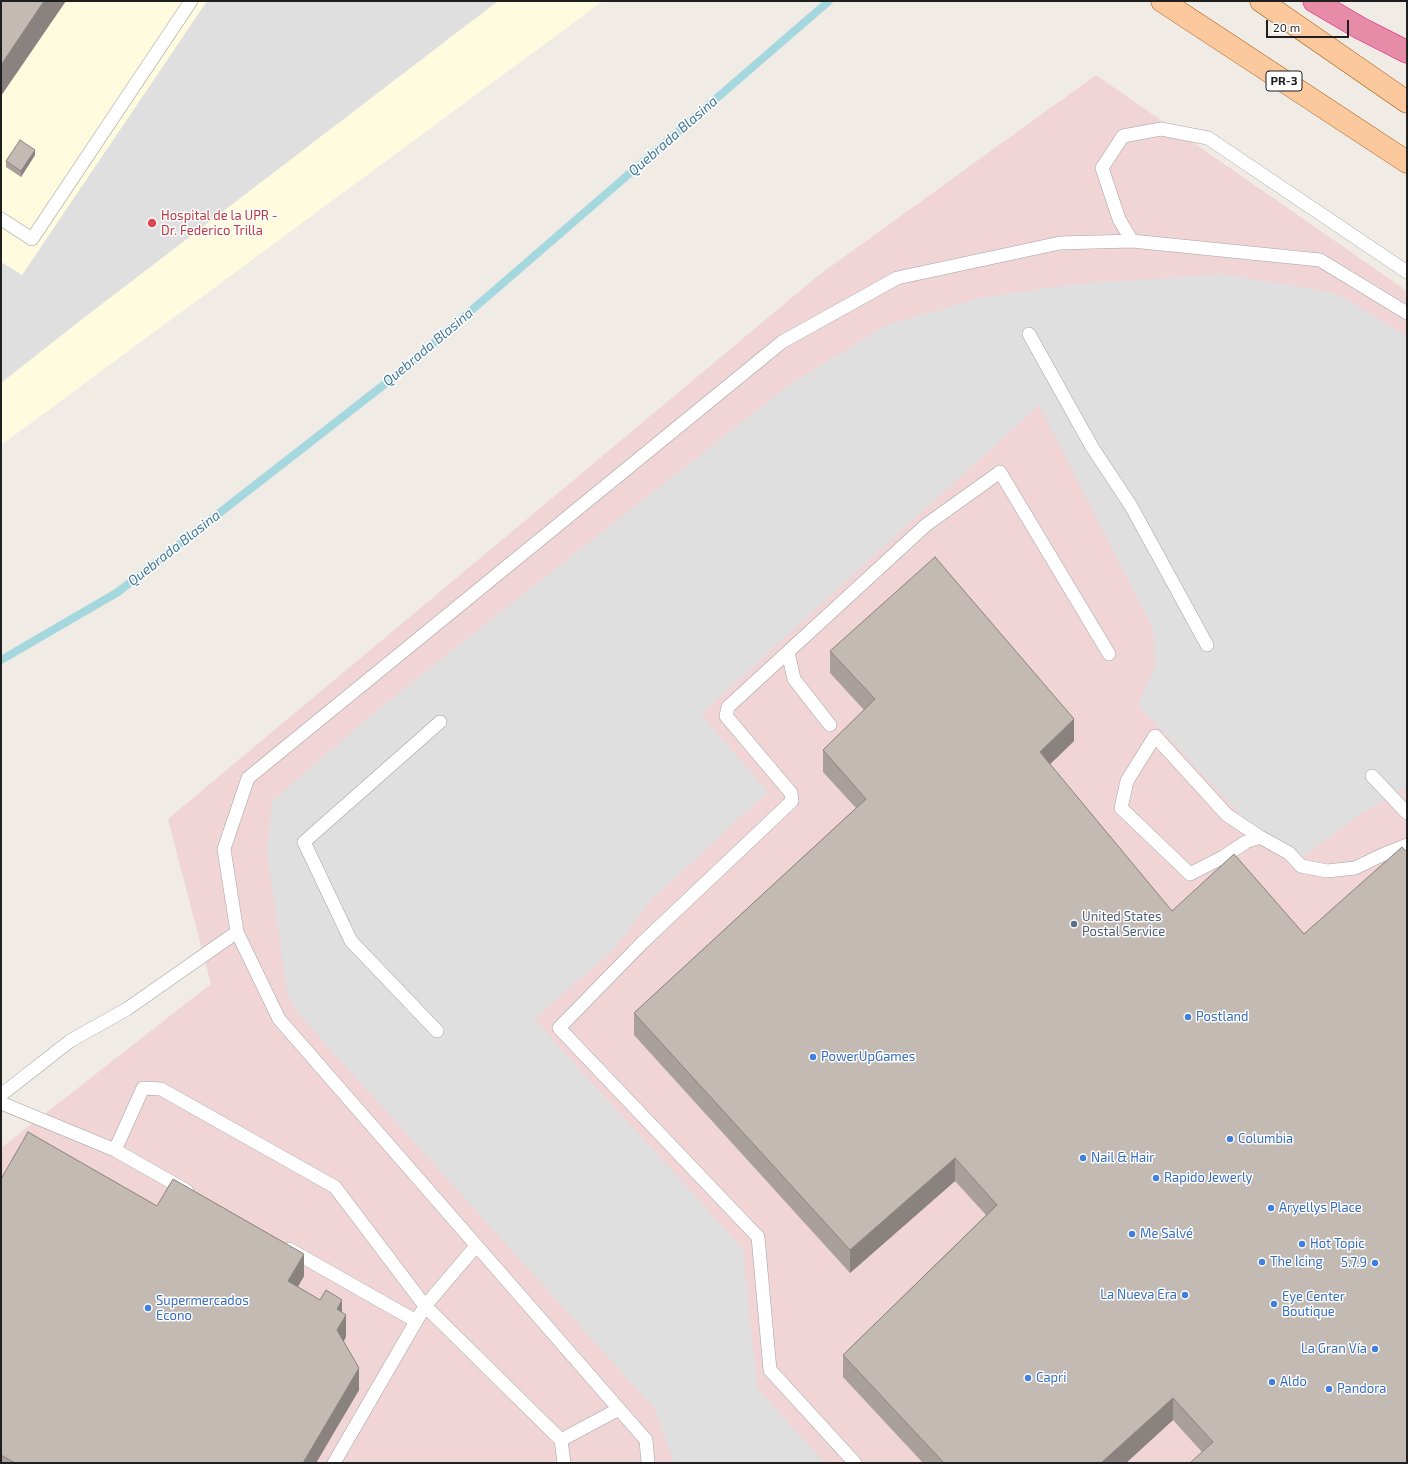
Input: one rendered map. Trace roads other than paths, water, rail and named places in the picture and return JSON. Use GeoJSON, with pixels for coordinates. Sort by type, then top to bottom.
{"type":"FeatureCollection","features":[{"type":"Feature","properties":{"kind":"highway"},"geometry":{"type":"LineString","coordinates":[[1314,1],[1360,28],[1407,52]]}},
{"type":"Feature","properties":{"kind":"main road","name":"PR-3"},"geometry":{"type":"LineString","coordinates":[[1162,1],[1407,162]]}},
{"type":"Feature","properties":{"kind":"main road"},"geometry":{"type":"LineString","coordinates":[[1261,1],[1407,102]]}},
{"type":"Feature","properties":{"kind":"lane"},"geometry":{"type":"LineString","coordinates":[[1,219],[32,239],[191,1]]}},
{"type":"Feature","properties":{"kind":"lane"},"geometry":{"type":"LineString","coordinates":[[1132,241],[1119,219],[1102,168],[1123,136],[1161,129],[1208,138],[1407,272]]}},
{"type":"Feature","properties":{"kind":"lane"},"geometry":{"type":"LineString","coordinates":[[648,1463],[646,1440],[279,1020],[237,932],[224,849],[248,778],[782,342],[897,278],[1060,243],[1132,241],[1320,260],[1407,313]]}},
{"type":"Feature","properties":{"kind":"lane"},"geometry":{"type":"LineString","coordinates":[[1029,334],[1092,447],[1132,506],[1208,645]]}},
{"type":"Feature","properties":{"kind":"lane"},"geometry":{"type":"LineString","coordinates":[[855,1463],[770,1370],[758,1237],[559,1028],[642,943],[792,802],[792,793],[726,716],[728,707],[926,525],[1000,472],[1109,654]]}},
{"type":"Feature","properties":{"kind":"lane"},"geometry":{"type":"LineString","coordinates":[[788,652],[794,680],[830,725]]}},
{"type":"Feature","properties":{"kind":"lane"},"geometry":{"type":"LineString","coordinates":[[437,1031],[351,941],[304,842],[440,722]]}},
{"type":"Feature","properties":{"kind":"lane"},"geometry":{"type":"LineString","coordinates":[[1260,837],[1246,842],[1223,857],[1190,874],[1121,808],[1127,781],[1156,736],[1227,815],[1260,837],[1289,853],[1301,866],[1327,871],[1355,868],[1407,845]]}},
{"type":"Feature","properties":{"kind":"lane"},"geometry":{"type":"LineString","coordinates":[[1372,776],[1407,813]]}},
{"type":"Feature","properties":{"kind":"lane"},"geometry":{"type":"LineString","coordinates":[[1,1095],[70,1040],[127,1009],[237,932]]}},
{"type":"Feature","properties":{"kind":"lane"},"geometry":{"type":"LineString","coordinates":[[115,1150],[143,1088],[160,1088],[335,1187],[425,1306],[561,1440],[564,1463]]}},
{"type":"Feature","properties":{"kind":"lane"},"geometry":{"type":"LineString","coordinates":[[1,1103],[115,1150],[197,1196]]}},
{"type":"Feature","properties":{"kind":"lane"},"geometry":{"type":"LineString","coordinates":[[279,1243],[416,1321]]}},
{"type":"Feature","properties":{"kind":"lane"},"geometry":{"type":"LineString","coordinates":[[334,1463],[425,1306],[476,1246]]}},
{"type":"Feature","properties":{"kind":"lane"},"geometry":{"type":"LineString","coordinates":[[561,1440],[619,1409]]}},
{"type":"Feature","properties":{"kind":"waterway","name":"Quebrada Blasina"},"geometry":{"type":"LineString","coordinates":[[1,660],[118,592],[399,373],[829,1]]}},
{"type":"Feature","properties":{"kind":"place","name":"Hospital de la UPR - Dr. Federico Trilla"},"geometry":{"type":"Point","coordinates":[152,223]}},
{"type":"Feature","properties":{"kind":"place","name":"United States Postal Service"},"geometry":{"type":"Point","coordinates":[1074,924]}},
{"type":"Feature","properties":{"kind":"place","name":"Postland"},"geometry":{"type":"Point","coordinates":[1188,1017]}},
{"type":"Feature","properties":{"kind":"place","name":"PowerUpGames"},"geometry":{"type":"Point","coordinates":[813,1057]}},
{"type":"Feature","properties":{"kind":"place","name":"Columbia"},"geometry":{"type":"Point","coordinates":[1230,1139]}},
{"type":"Feature","properties":{"kind":"place","name":"Nail & Hair"},"geometry":{"type":"Point","coordinates":[1083,1158]}},
{"type":"Feature","properties":{"kind":"place","name":"Rapido Jewerly"},"geometry":{"type":"Point","coordinates":[1156,1178]}},
{"type":"Feature","properties":{"kind":"place","name":"Aryellys Place"},"geometry":{"type":"Point","coordinates":[1271,1208]}},
{"type":"Feature","properties":{"kind":"place","name":"Me Salvé"},"geometry":{"type":"Point","coordinates":[1132,1234]}},
{"type":"Feature","properties":{"kind":"place","name":"Hot Topic"},"geometry":{"type":"Point","coordinates":[1302,1244]}},
{"type":"Feature","properties":{"kind":"place","name":"The Icing"},"geometry":{"type":"Point","coordinates":[1262,1262]}},
{"type":"Feature","properties":{"kind":"place","name":"5.7.9"},"geometry":{"type":"Point","coordinates":[1375,1263]}},
{"type":"Feature","properties":{"kind":"place","name":"La Nueva Era"},"geometry":{"type":"Point","coordinates":[1185,1295]}},
{"type":"Feature","properties":{"kind":"place","name":"Eye Center Boutique"},"geometry":{"type":"Point","coordinates":[1274,1304]}},
{"type":"Feature","properties":{"kind":"place","name":"Supermercados Econo"},"geometry":{"type":"Point","coordinates":[148,1308]}},
{"type":"Feature","properties":{"kind":"place","name":"La Gran Vía"},"geometry":{"type":"Point","coordinates":[1375,1349]}},
{"type":"Feature","properties":{"kind":"place","name":"Capri"},"geometry":{"type":"Point","coordinates":[1028,1378]}},
{"type":"Feature","properties":{"kind":"place","name":"Aldo"},"geometry":{"type":"Point","coordinates":[1272,1382]}},
{"type":"Feature","properties":{"kind":"place","name":"Pandora"},"geometry":{"type":"Point","coordinates":[1329,1389]}}]}
